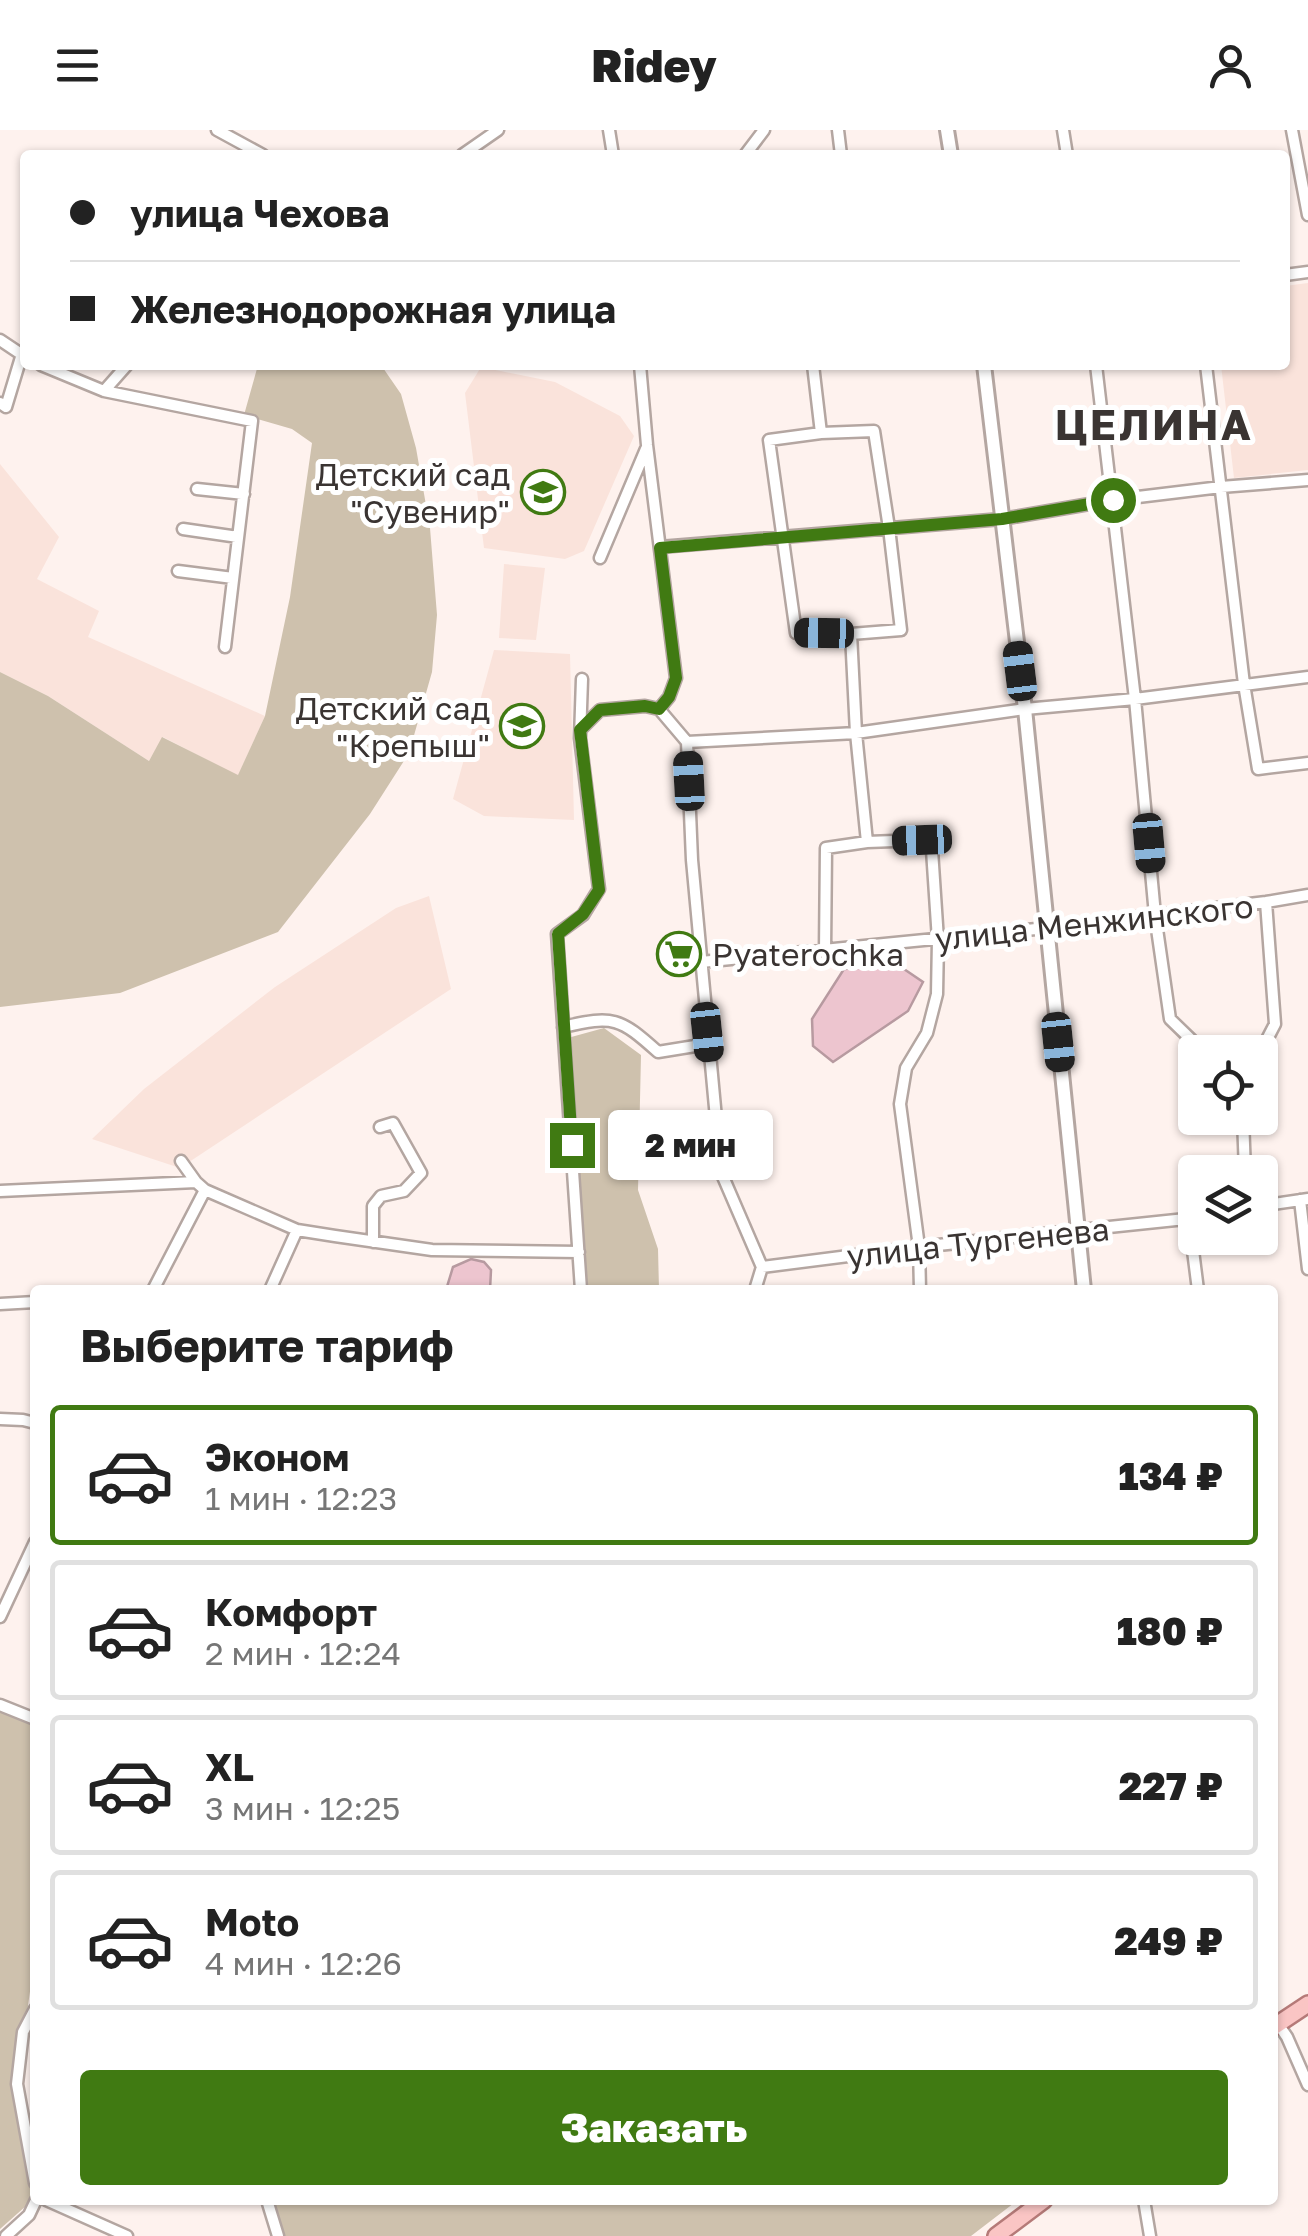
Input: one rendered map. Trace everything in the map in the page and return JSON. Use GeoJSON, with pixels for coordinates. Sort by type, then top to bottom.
{"type":"FeatureCollection","features":[{"type":"Feature","properties":{"kind":"main road"},"geometry":{"type":"LineString","coordinates":[[1279,2030],[1308,2004]]}},
{"type":"Feature","properties":{"kind":"main road"},"geometry":{"type":"LineString","coordinates":[[996,2236],[1037,2205]]}},
{"type":"Feature","properties":{"kind":"street"},"geometry":{"type":"LineString","coordinates":[[217,130],[254,150]]}},
{"type":"Feature","properties":{"kind":"street"},"geometry":{"type":"LineString","coordinates":[[469,150],[498,130]]}},
{"type":"Feature","properties":{"kind":"street"},"geometry":{"type":"LineString","coordinates":[[749,150],[764,130]]}},
{"type":"Feature","properties":{"kind":"street"},"geometry":{"type":"LineString","coordinates":[[1292,130],[1308,215]]}},
{"type":"Feature","properties":{"kind":"street"},"geometry":{"type":"LineString","coordinates":[[0,404],[6,407],[20,367]]}},
{"type":"Feature","properties":{"kind":"street"},"geometry":{"type":"LineString","coordinates":[[54,370],[104,391],[252,421],[225,647]]}},
{"type":"Feature","properties":{"kind":"street"},"geometry":{"type":"LineString","coordinates":[[104,391],[123,370]]}},
{"type":"Feature","properties":{"kind":"street"},"geometry":{"type":"LineString","coordinates":[[640,370],[676,678],[659,709]]}},
{"type":"Feature","properties":{"kind":"street"},"geometry":{"type":"LineString","coordinates":[[814,370],[821,433]]}},
{"type":"Feature","properties":{"kind":"street"},"geometry":{"type":"LineString","coordinates":[[985,370],[1025,709],[1083,1285]]}},
{"type":"Feature","properties":{"kind":"street"},"geometry":{"type":"LineString","coordinates":[[1097,370],[1135,699],[1155,915],[1170,1019],[1186,1035]]}},
{"type":"Feature","properties":{"kind":"street"},"geometry":{"type":"LineString","coordinates":[[1207,370],[1244,684],[1258,769],[1308,763]]}},
{"type":"Feature","properties":{"kind":"street"},"geometry":{"type":"LineString","coordinates":[[874,431],[900,630],[796,633],[770,440],[821,433],[874,431]]}},
{"type":"Feature","properties":{"kind":"street"},"geometry":{"type":"LineString","coordinates":[[600,558],[647,445]]}},
{"type":"Feature","properties":{"kind":"street"},"geometry":{"type":"LineString","coordinates":[[660,548],[1002,519],[1221,486],[1308,480]]}},
{"type":"Feature","properties":{"kind":"street"},"geometry":{"type":"LineString","coordinates":[[197,489],[244,494]]}},
{"type":"Feature","properties":{"kind":"street"},"geometry":{"type":"LineString","coordinates":[[182,529],[238,536]]}},
{"type":"Feature","properties":{"kind":"street"},"geometry":{"type":"LineString","coordinates":[[178,571],[233,578]]}},
{"type":"Feature","properties":{"kind":"street"},"geometry":{"type":"LineString","coordinates":[[851,634],[867,842]]}},
{"type":"Feature","properties":{"kind":"street"},"geometry":{"type":"LineString","coordinates":[[687,742],[856,733],[1025,709],[1308,677]]}},
{"type":"Feature","properties":{"kind":"street"},"geometry":{"type":"LineString","coordinates":[[582,679],[580,730],[599,890],[583,914],[558,934],[582,1285]]}},
{"type":"Feature","properties":{"kind":"street"},"geometry":{"type":"LineString","coordinates":[[580,730],[600,710],[645,706],[659,709],[687,742],[700,962],[721,1172],[762,1267],[756,1285]]}},
{"type":"Feature","properties":{"kind":"street"},"geometry":{"type":"LineString","coordinates":[[825,951],[826,848],[922,840],[932,850],[937,994],[928,1033],[906,1068],[900,1104],[919,1248],[920,1285]]}},
{"type":"Feature","properties":{"kind":"street","name":"улица Менжинского"},"geometry":{"type":"LineString","coordinates":[[700,962],[938,940],[1308,895]]}},
{"type":"Feature","properties":{"kind":"street"},"geometry":{"type":"LineString","coordinates":[[1266,902],[1275,1024],[1270,1035]]}},
{"type":"Feature","properties":{"kind":"street"},"geometry":{"type":"LineString","coordinates":[[563,1027],[598,1018],[630,1026],[658,1052],[695,1046]]}},
{"type":"Feature","properties":{"kind":"street"},"geometry":{"type":"LineString","coordinates":[[372,1242],[373,1206],[380,1196],[404,1191],[421,1173],[393,1124],[380,1127]]}},
{"type":"Feature","properties":{"kind":"street"},"geometry":{"type":"LineString","coordinates":[[182,1162],[200,1186]]}},
{"type":"Feature","properties":{"kind":"street"},"geometry":{"type":"LineString","coordinates":[[0,1191],[200,1186],[297,1230],[432,1250],[580,1252]]}},
{"type":"Feature","properties":{"kind":"street"},"geometry":{"type":"LineString","coordinates":[[155,1285],[200,1186]]}},
{"type":"Feature","properties":{"kind":"street"},"geometry":{"type":"LineString","coordinates":[[1278,1204],[1304,1200],[1308,1269]]}},
{"type":"Feature","properties":{"kind":"street","name":"улица Тургенева"},"geometry":{"type":"LineString","coordinates":[[762,1267],[1178,1220]]}},
{"type":"Feature","properties":{"kind":"street"},"geometry":{"type":"LineString","coordinates":[[272,1285],[297,1230]]}},
{"type":"Feature","properties":{"kind":"street"},"geometry":{"type":"LineString","coordinates":[[1195,1255],[1198,1285]]}},
{"type":"Feature","properties":{"kind":"street"},"geometry":{"type":"LineString","coordinates":[[0,1304],[30,1302]]}},
{"type":"Feature","properties":{"kind":"street"},"geometry":{"type":"LineString","coordinates":[[0,1419],[30,1422]]}},
{"type":"Feature","properties":{"kind":"street"},"geometry":{"type":"LineString","coordinates":[[0,1617],[30,1553]]}},
{"type":"Feature","properties":{"kind":"street"},"geometry":{"type":"LineString","coordinates":[[0,1705],[30,1718]]}},
{"type":"Feature","properties":{"kind":"street"},"geometry":{"type":"LineString","coordinates":[[1279,2030],[1308,2085]]}},
{"type":"Feature","properties":{"kind":"street"},"geometry":{"type":"LineString","coordinates":[[29,2034],[17,2084],[30,2156]]}},
{"type":"Feature","properties":{"kind":"street"},"geometry":{"type":"LineString","coordinates":[[6,2236],[29,2215],[34,2205]]}},
{"type":"Feature","properties":{"kind":"street"},"geometry":{"type":"LineString","coordinates":[[57,2205],[127,2236]]}},
{"type":"Feature","properties":{"kind":"street"},"geometry":{"type":"LineString","coordinates":[[269,2205],[278,2236]]}},
{"type":"Feature","properties":{"kind":"street"},"geometry":{"type":"LineString","coordinates":[[1145,2205],[1150,2236]]}},
{"type":"Feature","properties":{"kind":"shaded area"},"geometry":{"type":"Polygon","coordinates":[[[1308,283],[1308,470],[1234,478],[1222,370],[1290,370],[1290,285],[1308,283]]]}},
{"type":"Feature","properties":{"kind":"shaded area"},"geometry":{"type":"Polygon","coordinates":[[[257,370],[384,370],[401,394],[416,448],[430,528],[437,615],[432,672],[409,753],[370,814],[278,932],[120,993],[0,1007],[0,672],[48,696],[149,761],[162,737],[238,775],[265,716],[290,597],[312,443],[292,429],[244,415],[257,370]]]}},
{"type":"Feature","properties":{"kind":"shaded area","name":"Детский сад \"Сувенир\""},"geometry":{"type":"Polygon","coordinates":[[[479,370],[496,370],[555,382],[620,416],[634,436],[584,551],[565,559],[484,548],[465,393],[479,370]]]}},
{"type":"Feature","properties":{"kind":"shaded area"},"geometry":{"type":"Polygon","coordinates":[[[0,464],[59,537],[37,579],[99,611],[88,637],[265,716],[238,776],[163,737],[149,761],[48,696],[0,672],[0,464]]]}},
{"type":"Feature","properties":{"kind":"shaded area"},"geometry":{"type":"Polygon","coordinates":[[[504,564],[545,568],[536,640],[499,638],[504,564]]]}},
{"type":"Feature","properties":{"kind":"shaded area","name":"Детский сад \"Крепыш\""},"geometry":{"type":"Polygon","coordinates":[[[494,650],[570,654],[574,820],[484,816],[453,799],[494,650]]]}},
{"type":"Feature","properties":{"kind":"shaded area"},"geometry":{"type":"Polygon","coordinates":[[[429,896],[451,989],[180,1168],[92,1139],[144,1089],[275,987],[396,908],[429,896]]]}},
{"type":"Feature","properties":{"kind":"shaded area"},"geometry":{"type":"Polygon","coordinates":[[[898,965],[923,982],[908,1011],[833,1062],[813,1046],[812,1019],[844,969],[898,965]]]}},
{"type":"Feature","properties":{"kind":"shaded area"},"geometry":{"type":"Polygon","coordinates":[[[604,1028],[641,1055],[638,1190],[658,1249],[659,1285],[581,1285],[564,1039],[604,1028]]]}},
{"type":"Feature","properties":{"kind":"shaded area"},"geometry":{"type":"Polygon","coordinates":[[[471,1259],[484,1262],[491,1270],[490,1285],[448,1285],[453,1267],[471,1259]]]}},
{"type":"Feature","properties":{"kind":"shaded area"},"geometry":{"type":"Polygon","coordinates":[[[0,1705],[30,1717],[30,1992],[17,2084],[30,2156],[30,2202],[0,2229],[0,1705]]]}},
{"type":"Feature","properties":{"kind":"shaded area"},"geometry":{"type":"Polygon","coordinates":[[[269,2205],[1011,2205],[971,2236],[279,2236],[269,2205]]]}},
{"type":"Feature","properties":{"kind":"place","name":"Детский сад \"Сувенир\""},"geometry":{"type":"Point","coordinates":[543,492]}},
{"type":"Feature","properties":{"kind":"place","name":"Детский сад \"Крепыш\""},"geometry":{"type":"Point","coordinates":[522,726]}},
{"type":"Feature","properties":{"kind":"place","name":"Pyaterochka"},"geometry":{"type":"Point","coordinates":[679,954]}},
{"type":"Feature","properties":{"kind":"district","name":"ЦЕЛИНА"},"geometry":{"type":"Point","coordinates":[1154,424]}},
{"type":"Feature","properties":{"kind":"route"},"geometry":{"type":"LineString","coordinates":[[572,1145],[558,934],[583,914],[599,890],[580,730],[600,710],[645,706],[659,709],[669,697],[676,678],[660,548],[1002,519],[1113,500]]}}]}
